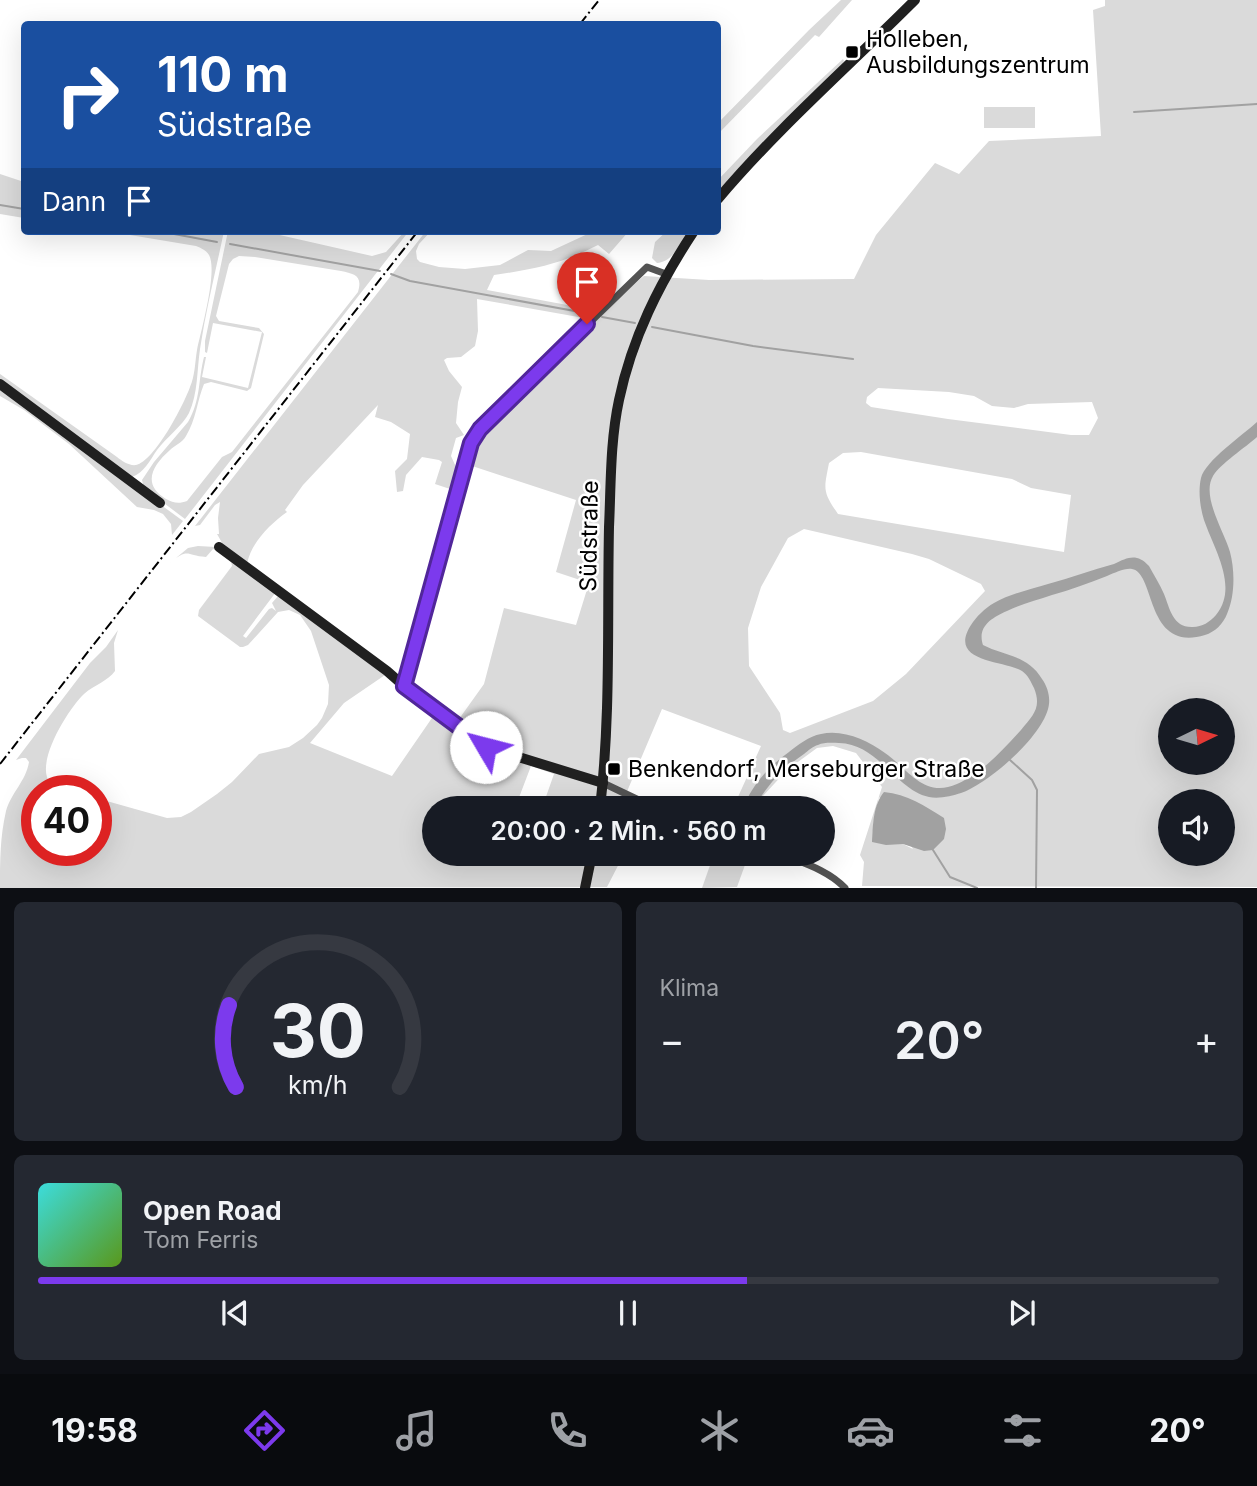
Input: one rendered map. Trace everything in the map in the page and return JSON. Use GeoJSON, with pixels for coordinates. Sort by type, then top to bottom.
{"type":"FeatureCollection","features":[{"type":"Feature","properties":{"kind":"main road"},"geometry":{"type":"LineString","coordinates":[[721,195],[794,118],[915,0]]}},
{"type":"Feature","properties":{"kind":"main road","name":"Südstraße"},"geometry":{"type":"LineString","coordinates":[[601,796],[608,711],[611,456],[619,400],[647,314],[666,274],[691,235]]}},
{"type":"Feature","properties":{"kind":"main road"},"geometry":{"type":"LineString","coordinates":[[0,384],[160,503]]}},
{"type":"Feature","properties":{"kind":"main road"},"geometry":{"type":"LineString","coordinates":[[219,547],[486,747],[603,783]]}},
{"type":"Feature","properties":{"kind":"main road"},"geometry":{"type":"LineString","coordinates":[[585,887],[589,866]]}},
{"type":"Feature","properties":{"kind":"street"},"geometry":{"type":"LineString","coordinates":[[404,686],[471,443],[480,429],[647,267],[666,274]]}},
{"type":"Feature","properties":{"kind":"street"},"geometry":{"type":"LineString","coordinates":[[603,783],[627,796]]}},
{"type":"Feature","properties":{"kind":"street"},"geometry":{"type":"LineString","coordinates":[[810,866],[838,880],[845,887]]}},
{"type":"Feature","properties":{"kind":"shaded area"},"geometry":{"type":"Polygon","coordinates":[[[841,0],[852,0],[819,37],[815,35],[721,131],[721,120],[841,0]]]}},
{"type":"Feature","properties":{"kind":"shaded area"},"geometry":{"type":"Polygon","coordinates":[[[1105,0],[1257,0],[1257,887],[862,886],[864,862],[860,855],[882,787],[856,753],[833,746],[817,748],[787,770],[763,796],[738,796],[761,746],[662,709],[625,796],[546,796],[554,774],[531,766],[520,796],[422,796],[422,866],[618,866],[607,887],[0,888],[1,840],[6,811],[21,782],[21,866],[112,866],[112,803],[167,818],[181,817],[232,782],[259,754],[289,747],[303,738],[322,718],[328,704],[329,685],[311,631],[300,615],[289,610],[278,612],[248,645],[240,647],[198,616],[199,610],[232,566],[231,561],[213,549],[206,557],[184,554],[176,558],[188,548],[216,547],[276,592],[243,636],[246,638],[269,609],[276,611],[272,603],[278,596],[385,675],[344,703],[310,743],[392,776],[434,715],[481,751],[493,746],[482,741],[411,687],[434,586],[436,588],[412,684],[459,719],[484,684],[504,608],[576,625],[589,583],[556,572],[576,500],[460,462],[467,437],[644,276],[709,280],[854,279],[876,235],[935,163],[959,174],[989,141],[1101,136],[1093,10],[1105,6],[1105,0]],[[878,388],[867,397],[866,403],[871,407],[1071,435],[1089,435],[1098,418],[1092,402],[1028,404],[1014,408],[992,406],[974,396],[878,388]],[[861,452],[843,453],[829,463],[826,490],[838,514],[1064,552],[1071,495],[1031,488],[1012,479],[861,452]],[[804,529],[788,538],[761,587],[748,628],[749,666],[780,713],[783,730],[790,733],[873,701],[906,674],[985,591],[981,584],[929,559],[804,529]],[[879,797],[872,841],[903,844],[913,849],[879,797]]]}},
{"type":"Feature","properties":{"kind":"shaded area"},"geometry":{"type":"Polygon","coordinates":[[[843,59],[838,71],[721,190],[721,177],[757,139],[843,59]]]}},
{"type":"Feature","properties":{"kind":"shaded area"},"geometry":{"type":"Polygon","coordinates":[[[984,107],[1035,107],[1035,128],[984,128],[984,107]]]}},
{"type":"Feature","properties":{"kind":"shaded area"},"geometry":{"type":"Polygon","coordinates":[[[0,174],[21,181],[21,218],[0,214],[0,174]]]}},
{"type":"Feature","properties":{"kind":"shaded area"},"geometry":{"type":"Polygon","coordinates":[[[130,235],[223,235],[205,319],[192,406],[179,427],[161,445],[146,466],[132,477],[0,380],[0,374],[121,460],[136,465],[144,461],[160,443],[192,383],[211,274],[208,253],[196,246],[130,235]]]}},
{"type":"Feature","properties":{"kind":"shaded area"},"geometry":{"type":"Polygon","coordinates":[[[227,235],[280,235],[372,256],[386,252],[401,235],[406,235],[185,519],[144,488],[142,480],[188,422],[197,398],[204,357],[202,377],[248,388],[262,332],[213,323],[207,353],[205,352],[227,235]],[[239,256],[233,259],[229,264],[216,316],[219,321],[259,328],[264,334],[251,388],[247,391],[211,382],[204,384],[186,436],[164,456],[152,475],[158,493],[171,501],[187,501],[222,457],[232,452],[358,292],[359,282],[356,276],[341,271],[255,257],[239,256]]]}},
{"type":"Feature","properties":{"kind":"shaded area"},"geometry":{"type":"Polygon","coordinates":[[[423,235],[427,235],[416,251],[420,262],[465,269],[500,265],[528,250],[551,251],[585,235],[626,235],[609,254],[598,245],[548,265],[494,275],[487,290],[594,310],[606,299],[588,320],[477,299],[478,331],[475,346],[461,357],[444,360],[462,387],[456,423],[464,435],[456,438],[451,456],[456,467],[450,489],[435,484],[442,462],[422,457],[406,475],[403,491],[397,492],[395,471],[407,459],[410,434],[391,422],[375,417],[378,405],[303,485],[285,510],[287,512],[257,541],[247,564],[225,548],[217,534],[220,502],[200,525],[195,526],[423,235]]]}},
{"type":"Feature","properties":{"kind":"shaded area"},"geometry":{"type":"Polygon","coordinates":[[[663,235],[686,235],[672,256],[663,262],[657,263],[652,258],[655,242],[663,235]]]}},
{"type":"Feature","properties":{"kind":"shaded area"},"geometry":{"type":"Polygon","coordinates":[[[0,387],[183,521],[172,535],[171,524],[163,514],[137,507],[69,444],[24,410],[0,396],[0,387]]]}},
{"type":"Feature","properties":{"kind":"shaded area"},"geometry":{"type":"Polygon","coordinates":[[[1257,422],[1257,437],[1221,466],[1210,484],[1215,514],[1233,567],[1230,607],[1215,630],[1205,635],[1186,637],[1172,633],[1162,623],[1140,574],[1132,569],[1018,606],[987,624],[982,633],[983,645],[1030,665],[1045,685],[1049,704],[1038,729],[1027,743],[986,780],[957,794],[929,797],[907,786],[865,751],[853,745],[826,743],[812,747],[796,760],[762,796],[749,796],[775,763],[804,741],[829,733],[846,734],[863,740],[885,753],[917,780],[935,788],[957,784],[983,768],[1021,730],[1037,706],[1034,688],[1024,673],[1014,667],[981,658],[966,647],[966,637],[975,619],[991,605],[1007,597],[1128,558],[1136,558],[1149,566],[1177,621],[1193,627],[1208,622],[1216,615],[1225,592],[1222,568],[1203,515],[1200,494],[1204,471],[1217,456],[1257,422]]]}},
{"type":"Feature","properties":{"kind":"shaded area"},"geometry":{"type":"Polygon","coordinates":[[[118,630],[114,643],[115,671],[78,701],[55,736],[46,763],[46,775],[25,775],[29,762],[26,758],[16,760],[118,630]]]}},
{"type":"Feature","properties":{"kind":"shaded area"},"geometry":{"type":"Polygon","coordinates":[[[884,792],[908,798],[944,818],[944,839],[933,850],[924,851],[903,844],[872,842],[876,809],[884,792]]]}},
{"type":"Feature","properties":{"kind":"shaded area"},"geometry":{"type":"Polygon","coordinates":[[[710,866],[745,866],[737,887],[702,888],[710,866]]]}},
{"type":"Feature","properties":{"kind":"waterway"},"geometry":{"type":"LineString","coordinates":[[1134,112],[1257,104]]}},
{"type":"Feature","properties":{"kind":"waterway"},"geometry":{"type":"LineString","coordinates":[[0,205],[21,208]]}},
{"type":"Feature","properties":{"kind":"waterway"},"geometry":{"type":"LineString","coordinates":[[179,235],[217,242]]}},
{"type":"Feature","properties":{"kind":"waterway"},"geometry":{"type":"LineString","coordinates":[[230,244],[380,271]]}},
{"type":"Feature","properties":{"kind":"waterway"},"geometry":{"type":"LineString","coordinates":[[391,274],[410,281],[591,314]]}},
{"type":"Feature","properties":{"kind":"waterway"},"geometry":{"type":"LineString","coordinates":[[602,317],[635,323]]}},
{"type":"Feature","properties":{"kind":"waterway"},"geometry":{"type":"LineString","coordinates":[[652,327],[753,346],[853,359]]}},
{"type":"Feature","properties":{"kind":"waterway"},"geometry":{"type":"LineString","coordinates":[[1010,760],[1032,780],[1037,790],[1036,888]]}},
{"type":"Feature","properties":{"kind":"waterway"},"geometry":{"type":"LineString","coordinates":[[933,850],[950,877],[977,888]]}},
{"type":"Feature","properties":{"kind":"railway"},"geometry":{"type":"LineString","coordinates":[[582,21],[599,0]]}},
{"type":"Feature","properties":{"kind":"railway"},"geometry":{"type":"LineString","coordinates":[[0,764],[415,235]]}},
{"type":"Feature","properties":{"kind":"place","name":"Holleben, Ausbildungszentrum"},"geometry":{"type":"Point","coordinates":[852,52]}},
{"type":"Feature","properties":{"kind":"place","name":"Benkendorf, Merseburger Straße"},"geometry":{"type":"Point","coordinates":[614,769]}},
{"type":"Feature","properties":{"kind":"route"},"geometry":{"type":"LineString","coordinates":[[486,747],[404,686],[471,443],[480,429],[587,324]]}}]}
